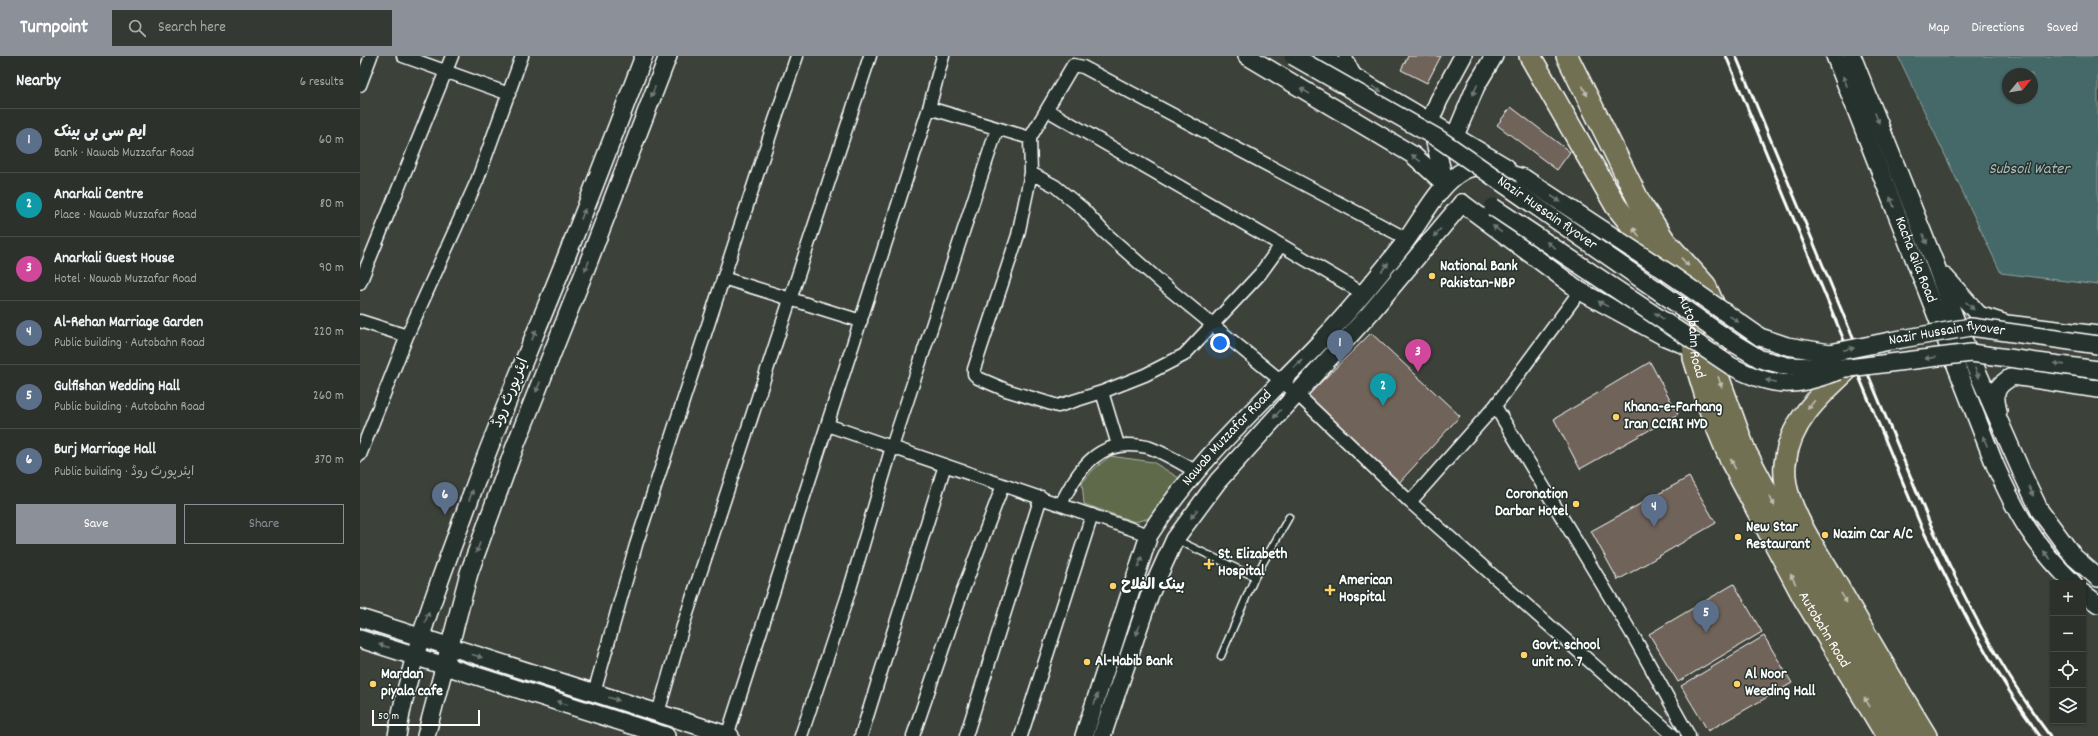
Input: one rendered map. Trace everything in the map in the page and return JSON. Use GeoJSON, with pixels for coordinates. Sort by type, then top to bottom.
{"type":"FeatureCollection","features":[{"type":"Feature","properties":{"kind":"highway","name":"Autobahn Road"},"geometry":{"type":"LineString","coordinates":[[1530,56],[1616,206],[1673,277],[1692,323],[1694,358],[1711,413],[1731,461],[1804,598],[1880,734]]}},
{"type":"Feature","properties":{"kind":"highway","name":"Autobahn Road"},"geometry":{"type":"LineString","coordinates":[[1567,56],[1641,205],[1665,240],[1704,285],[1715,308],[1715,368],[1745,451],[1830,610],[1905,736]]}},
{"type":"Feature","properties":{"kind":"highway"},"geometry":{"type":"LineString","coordinates":[[1849,368],[1818,397],[1804,414],[1787,453],[1785,464],[1786,482],[1793,507],[1813,545],[1926,736]]}},
{"type":"Feature","properties":{"kind":"street"},"geometry":{"type":"LineString","coordinates":[[360,85],[371,56]]}},
{"type":"Feature","properties":{"kind":"street"},"geometry":{"type":"LineString","coordinates":[[403,56],[509,94]]}},
{"type":"Feature","properties":{"kind":"street"},"geometry":{"type":"LineString","coordinates":[[360,283],[452,56]]}},
{"type":"Feature","properties":{"kind":"street"},"geometry":{"type":"LineString","coordinates":[[360,455],[407,336],[477,181],[522,56]]}},
{"type":"Feature","properties":{"kind":"street","name":"ایئرپورٹ روڈ"},"geometry":{"type":"LineString","coordinates":[[397,736],[419,637],[492,440],[570,248],[644,56]]}},
{"type":"Feature","properties":{"kind":"street","name":"ایئرپورٹ روڈ"},"geometry":{"type":"LineString","coordinates":[[426,736],[469,573],[514,449],[668,56]]}},
{"type":"Feature","properties":{"kind":"street"},"geometry":{"type":"LineString","coordinates":[[594,693],[636,545],[797,56]]}},
{"type":"Feature","properties":{"kind":"street"},"geometry":{"type":"LineString","coordinates":[[658,713],[683,626],[870,56]]}},
{"type":"Feature","properties":{"kind":"street"},"geometry":{"type":"LineString","coordinates":[[360,618],[728,736],[929,108],[943,56]]}},
{"type":"Feature","properties":{"kind":"street"},"geometry":{"type":"LineString","coordinates":[[1247,56],[1413,155],[1445,184]]}},
{"type":"Feature","properties":{"kind":"street","name":"Nazir Hussain flyover"},"geometry":{"type":"LineString","coordinates":[[1293,56],[1439,139],[1750,354],[1770,363],[1849,368],[1971,353],[2098,370]]}},
{"type":"Feature","properties":{"kind":"street"},"geometry":{"type":"LineString","coordinates":[[1318,56],[1356,77],[1524,178],[1667,272],[1760,337],[1787,346],[1830,353]]}},
{"type":"Feature","properties":{"kind":"street"},"geometry":{"type":"LineString","coordinates":[[1345,56],[1356,77]]}},
{"type":"Feature","properties":{"kind":"street"},"geometry":{"type":"LineString","coordinates":[[1445,184],[1430,121],[1439,100],[1463,56]]}},
{"type":"Feature","properties":{"kind":"street"},"geometry":{"type":"LineString","coordinates":[[1494,56],[1476,86],[1455,136],[1466,169],[1475,167],[1490,168],[1524,178]]}},
{"type":"Feature","properties":{"kind":"street","name":"Kacha Qila Road"},"geometry":{"type":"LineString","coordinates":[[1835,56],[1989,450],[2011,502],[2032,537],[2070,580]]}},
{"type":"Feature","properties":{"kind":"street","name":"Kacha Qila Road"},"geometry":{"type":"LineString","coordinates":[[1852,56],[1936,266],[1959,330],[2022,473],[2040,511],[2074,557],[2098,578]]}},
{"type":"Feature","properties":{"kind":"street"},"geometry":{"type":"LineString","coordinates":[[1282,245],[1260,274],[1184,355],[1145,375],[1102,392],[1058,406],[1006,390],[978,378],[974,374],[974,369],[1018,236],[1031,173],[1030,138],[1073,65],[1078,65],[1407,239]]}},
{"type":"Feature","properties":{"kind":"street"},"geometry":{"type":"LineString","coordinates":[[929,108],[1030,138]]}},
{"type":"Feature","properties":{"kind":"street"},"geometry":{"type":"LineString","coordinates":[[1047,110],[1282,245],[1364,294]]}},
{"type":"Feature","properties":{"kind":"street"},"geometry":{"type":"LineString","coordinates":[[800,736],[848,595],[892,447],[997,129]]}},
{"type":"Feature","properties":{"kind":"street","name":"Nawab Muzzafar Road"},"geometry":{"type":"LineString","coordinates":[[1084,736],[1149,535],[1168,506],[1281,380],[1321,341],[1364,294],[1407,239],[1445,184],[1466,169]]}},
{"type":"Feature","properties":{"kind":"street"},"geometry":{"type":"LineString","coordinates":[[1031,173],[1055,186],[1083,209],[1103,231],[1212,325],[1296,393],[1410,502],[1674,736]]}},
{"type":"Feature","properties":{"kind":"street"},"geometry":{"type":"LineString","coordinates":[[1462,203],[1477,202],[1493,207],[1731,366],[1747,374],[1770,382],[1790,384],[1809,382],[1849,368]]}},
{"type":"Feature","properties":{"kind":"street"},"geometry":{"type":"LineString","coordinates":[[1462,203],[1580,291],[1665,337],[1715,358]]}},
{"type":"Feature","properties":{"kind":"street","name":"Nawab Muzzafar Road"},"geometry":{"type":"LineString","coordinates":[[1102,736],[1150,594],[1175,539],[1218,481],[1296,393],[1371,312],[1462,203]]}},
{"type":"Feature","properties":{"kind":"street"},"geometry":{"type":"LineString","coordinates":[[1936,266],[1966,303],[1979,315],[2007,324],[2098,335]]}},
{"type":"Feature","properties":{"kind":"street"},"geometry":{"type":"LineString","coordinates":[[723,278],[861,321]]}},
{"type":"Feature","properties":{"kind":"street"},"geometry":{"type":"LineString","coordinates":[[1410,502],[1495,406],[1580,291]]}},
{"type":"Feature","properties":{"kind":"street"},"geometry":{"type":"LineString","coordinates":[[360,320],[407,336]]}},
{"type":"Feature","properties":{"kind":"street","name":"Nazir Hussain flyover"},"geometry":{"type":"LineString","coordinates":[[1799,366],[1830,353],[1931,333],[1971,327],[2098,345]]}},
{"type":"Feature","properties":{"kind":"street"},"geometry":{"type":"LineString","coordinates":[[2022,473],[1998,411],[1996,390],[2001,382],[2014,376],[2024,376],[2098,389]]}},
{"type":"Feature","properties":{"kind":"street"},"geometry":{"type":"LineString","coordinates":[[1102,392],[1118,445]]}},
{"type":"Feature","properties":{"kind":"street"},"geometry":{"type":"LineString","coordinates":[[1495,406],[1636,639],[1689,736]]}},
{"type":"Feature","properties":{"kind":"street"},"geometry":{"type":"LineString","coordinates":[[827,425],[1092,514],[1149,535]]}},
{"type":"Feature","properties":{"kind":"street"},"geometry":{"type":"LineString","coordinates":[[1061,504],[1073,480],[1087,461],[1118,445],[1148,447],[1197,472]]}},
{"type":"Feature","properties":{"kind":"street"},"geometry":{"type":"LineString","coordinates":[[861,736],[945,465]]}},
{"type":"Feature","properties":{"kind":"street"},"geometry":{"type":"LineString","coordinates":[[913,736],[960,598],[1003,485]]}},
{"type":"Feature","properties":{"kind":"street"},"geometry":{"type":"LineString","coordinates":[[966,736],[1041,497]]}},
{"type":"Feature","properties":{"kind":"street"},"geometry":{"type":"LineString","coordinates":[[1021,736],[1092,514]]}},
{"type":"Feature","properties":{"kind":"street"},"geometry":{"type":"LineString","coordinates":[[2086,594],[2098,604]]}},
{"type":"Feature","properties":{"kind":"street"},"geometry":{"type":"LineString","coordinates":[[360,639],[666,736]]}},
{"type":"Feature","properties":{"kind":"lane"},"geometry":{"type":"LineString","coordinates":[[1221,656],[1255,577],[1289,518]]}},
{"type":"Feature","properties":{"kind":"lane"},"geometry":{"type":"LineString","coordinates":[[1175,539],[1255,577]]}},
{"type":"Feature","properties":{"kind":"green space"},"geometry":{"type":"Polygon","coordinates":[[[1110,456],[1153,462],[1179,478],[1150,518],[1135,522],[1084,504],[1082,483],[1093,470],[1110,456]]]}},
{"type":"Feature","properties":{"kind":"water","name":"Subsoil Water"},"geometry":{"type":"Polygon","coordinates":[[[1898,56],[2098,56],[2098,285],[2001,273],[1898,56]]]}},
{"type":"Feature","properties":{"kind":"building"},"geometry":{"type":"Polygon","coordinates":[[[1408,56],[1441,56],[1427,83],[1401,70],[1408,56]]]}},
{"type":"Feature","properties":{"kind":"building"},"geometry":{"type":"Polygon","coordinates":[[[1511,107],[1570,152],[1557,170],[1497,125],[1511,107]]]}},
{"type":"Feature","properties":{"kind":"building"},"geometry":{"type":"Polygon","coordinates":[[[1371,333],[1460,416],[1398,484],[1307,396],[1371,333]]]}},
{"type":"Feature","properties":{"kind":"building","name":"Khana-e-Farhang Iran CCIRI HYD"},"geometry":{"type":"Polygon","coordinates":[[[1650,362],[1678,414],[1580,469],[1554,419],[1650,362]]]}},
{"type":"Feature","properties":{"kind":"building"},"geometry":{"type":"Polygon","coordinates":[[[1689,477],[1716,523],[1618,580],[1591,531],[1689,477]]]}},
{"type":"Feature","properties":{"kind":"building"},"geometry":{"type":"Polygon","coordinates":[[[1734,584],[1762,632],[1678,682],[1649,634],[1734,584]]]}},
{"type":"Feature","properties":{"kind":"building","name":"Al Noor Weeding Hall"},"geometry":{"type":"Polygon","coordinates":[[[1764,636],[1792,683],[1708,731],[1681,686],[1764,636]]]}},
{"type":"Feature","properties":{"kind":"railway"},"geometry":{"type":"LineString","coordinates":[[1726,56],[1921,526],[1961,607],[1990,660],[2040,736]]}},
{"type":"Feature","properties":{"kind":"railway"},"geometry":{"type":"LineString","coordinates":[[1736,56],[1929,521],[1969,605],[1999,659],[2032,711],[2050,736]]}},
{"type":"Feature","properties":{"kind":"place","name":"National Bank Pakistan-NBP"},"geometry":{"type":"Point","coordinates":[1432,276]}},
{"type":"Feature","properties":{"kind":"place","name":"ایم سی بی بینک"},"geometry":{"type":"Point","coordinates":[1340,363]}},
{"type":"Feature","properties":{"kind":"place","name":"Anarkali Guest House"},"geometry":{"type":"Point","coordinates":[1418,372]}},
{"type":"Feature","properties":{"kind":"place","name":"Anarkali Centre"},"geometry":{"type":"Point","coordinates":[1383,406]}},
{"type":"Feature","properties":{"kind":"place","name":"Khana-e-Farhang Iran CCIRI HYD"},"geometry":{"type":"Point","coordinates":[1616,417]}},
{"type":"Feature","properties":{"kind":"place","name":"Coronation Darbar Hotel"},"geometry":{"type":"Point","coordinates":[1576,504]}},
{"type":"Feature","properties":{"kind":"place","name":"Burj Marriage Hall"},"geometry":{"type":"Point","coordinates":[445,515]}},
{"type":"Feature","properties":{"kind":"place","name":"Al-Rehan Marriage Garden"},"geometry":{"type":"Point","coordinates":[1654,527]}},
{"type":"Feature","properties":{"kind":"place","name":"Nazim Car A/C"},"geometry":{"type":"Point","coordinates":[1825,535]}},
{"type":"Feature","properties":{"kind":"place","name":"New Star Restaurant"},"geometry":{"type":"Point","coordinates":[1738,537]}},
{"type":"Feature","properties":{"kind":"place","name":"St. Elizabeth Hospital"},"geometry":{"type":"Point","coordinates":[1209,564]}},
{"type":"Feature","properties":{"kind":"place","name":"بینک الفلاح"},"geometry":{"type":"Point","coordinates":[1113,586]}},
{"type":"Feature","properties":{"kind":"place","name":"American Hospital"},"geometry":{"type":"Point","coordinates":[1330,590]}},
{"type":"Feature","properties":{"kind":"place","name":"Gulfishan Wedding Hall"},"geometry":{"type":"Point","coordinates":[1706,633]}},
{"type":"Feature","properties":{"kind":"place","name":"Govt. school unit no. 7"},"geometry":{"type":"Point","coordinates":[1524,655]}},
{"type":"Feature","properties":{"kind":"place","name":"Al-Habib Bank"},"geometry":{"type":"Point","coordinates":[1087,662]}},
{"type":"Feature","properties":{"kind":"place","name":"Mardan piyala cafe"},"geometry":{"type":"Point","coordinates":[373,684]}},
{"type":"Feature","properties":{"kind":"place","name":"Al Noor Weeding Hall"},"geometry":{"type":"Point","coordinates":[1737,684]}}]}
